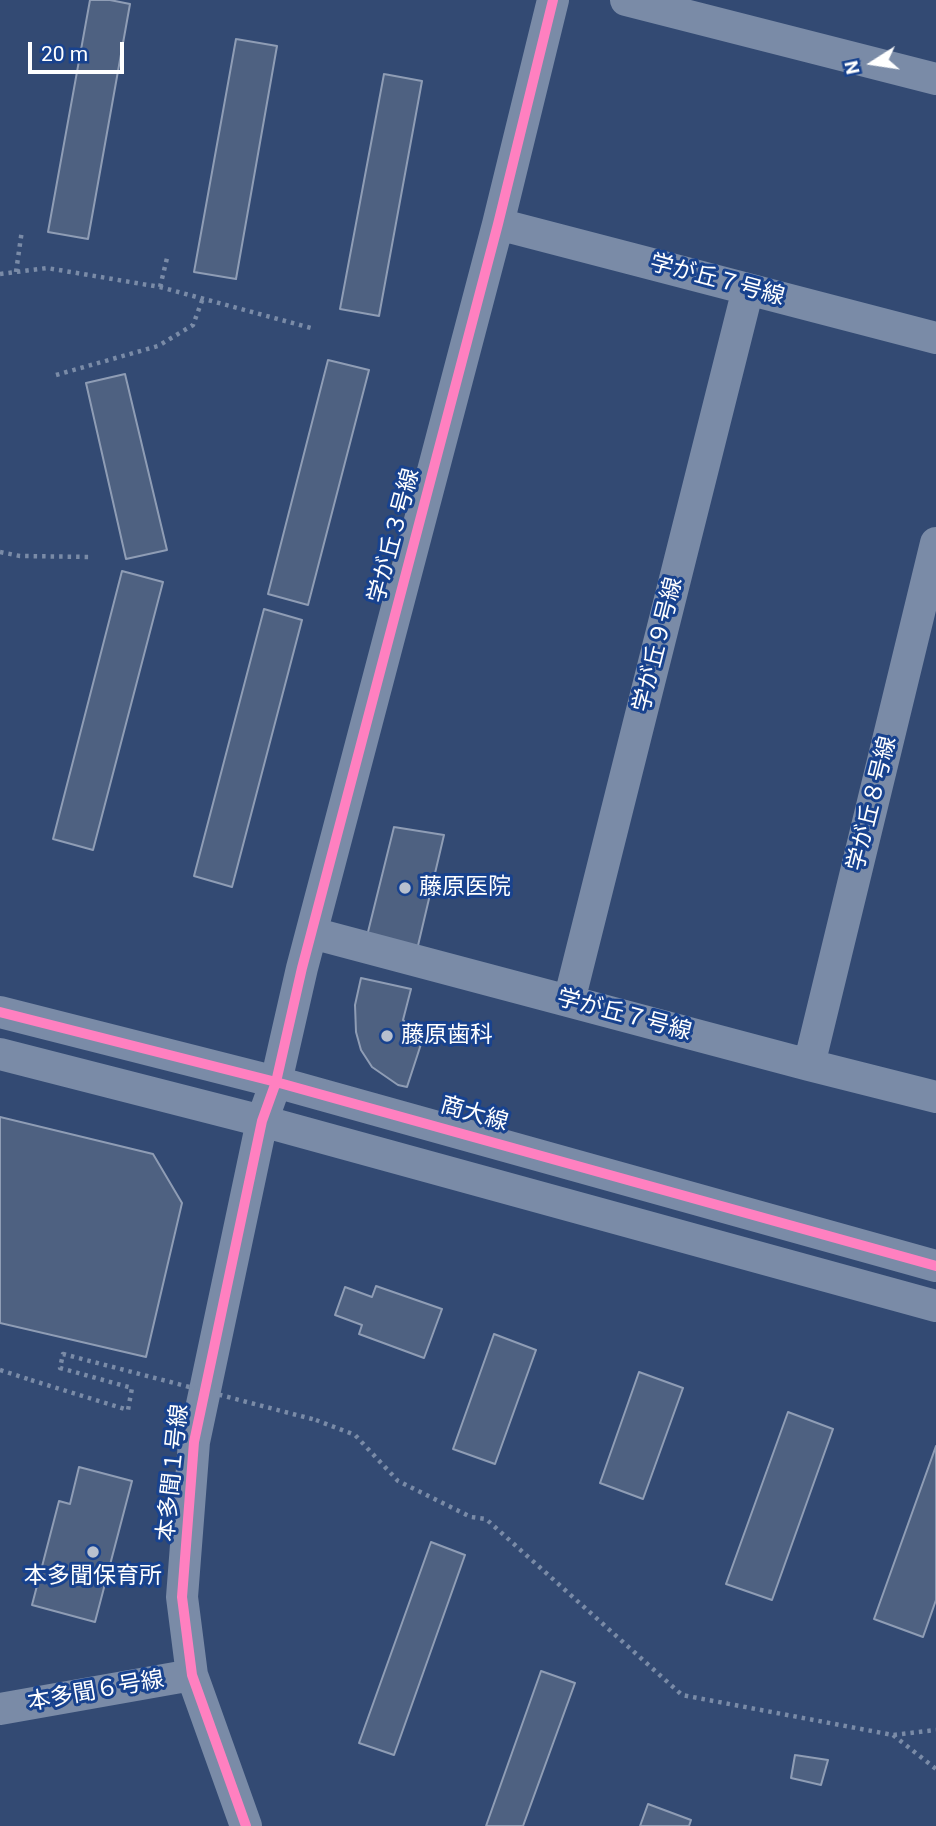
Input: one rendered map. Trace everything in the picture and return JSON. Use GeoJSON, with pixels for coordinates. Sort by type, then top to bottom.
{"type":"FeatureCollection","features":[{"type":"Feature","properties":{"kind":"street","name":"学が丘３号線"},"geometry":{"type":"LineString","coordinates":[[276,1082],[312,933],[498,224],[553,0]]}},
{"type":"Feature","properties":{"kind":"street"},"geometry":{"type":"LineString","coordinates":[[626,0],[936,79]]}},
{"type":"Feature","properties":{"kind":"street","name":"学が丘７号線"},"geometry":{"type":"LineString","coordinates":[[498,224],[936,338]]}},
{"type":"Feature","properties":{"kind":"street","name":"学が丘９号線"},"geometry":{"type":"LineString","coordinates":[[569,1001],[748,289]]}},
{"type":"Feature","properties":{"kind":"street","name":"学が丘８号線"},"geometry":{"type":"LineString","coordinates":[[809,1065],[936,542]]}},
{"type":"Feature","properties":{"kind":"street","name":"学が丘７号線"},"geometry":{"type":"LineString","coordinates":[[312,933],[936,1097]]}},
{"type":"Feature","properties":{"kind":"street","name":"商大線"},"geometry":{"type":"LineString","coordinates":[[0,1012],[276,1082],[936,1266]]}},
{"type":"Feature","properties":{"kind":"street"},"geometry":{"type":"LineString","coordinates":[[0,1055],[262,1121],[936,1306]]}},
{"type":"Feature","properties":{"kind":"street","name":"本多聞１号線"},"geometry":{"type":"LineString","coordinates":[[246,1826],[192,1675],[182,1597],[194,1442],[262,1121],[276,1082]]}},
{"type":"Feature","properties":{"kind":"street","name":"本多聞６号線"},"geometry":{"type":"LineString","coordinates":[[0,1709],[192,1675]]}},
{"type":"Feature","properties":{"kind":"path"},"geometry":{"type":"LineString","coordinates":[[16,272],[22,230]]}},
{"type":"Feature","properties":{"kind":"path"},"geometry":{"type":"LineString","coordinates":[[160,287],[167,254]]}},
{"type":"Feature","properties":{"kind":"path"},"geometry":{"type":"LineString","coordinates":[[0,274],[47,268],[160,287],[311,328]]}},
{"type":"Feature","properties":{"kind":"path"},"geometry":{"type":"LineString","coordinates":[[56,375],[158,346],[193,326],[203,298]]}},
{"type":"Feature","properties":{"kind":"path"},"geometry":{"type":"LineString","coordinates":[[0,552],[20,556],[92,556]]}},
{"type":"Feature","properties":{"kind":"path"},"geometry":{"type":"LineString","coordinates":[[0,1370],[128,1410],[132,1388],[60,1368],[62,1354],[316,1420],[355,1435],[398,1481],[471,1517],[486,1519],[682,1695],[892,1735],[936,1730]]}},
{"type":"Feature","properties":{"kind":"path"},"geometry":{"type":"LineString","coordinates":[[892,1735],[936,1769]]}},
{"type":"Feature","properties":{"kind":"building"},"geometry":{"type":"Polygon","coordinates":[[[90,0],[130,4],[88,239],[48,232],[90,0]]]}},
{"type":"Feature","properties":{"kind":"building"},"geometry":{"type":"Polygon","coordinates":[[[236,39],[277,46],[236,279],[194,272],[236,39]]]}},
{"type":"Feature","properties":{"kind":"building"},"geometry":{"type":"Polygon","coordinates":[[[384,74],[422,81],[379,316],[340,309],[384,74]]]}},
{"type":"Feature","properties":{"kind":"building"},"geometry":{"type":"Polygon","coordinates":[[[328,360],[369,370],[308,605],[268,594],[328,360]]]}},
{"type":"Feature","properties":{"kind":"building"},"geometry":{"type":"Polygon","coordinates":[[[125,374],[167,550],[126,559],[86,383],[125,374]]]}},
{"type":"Feature","properties":{"kind":"building"},"geometry":{"type":"Polygon","coordinates":[[[122,571],[163,582],[93,850],[53,839],[122,571]]]}},
{"type":"Feature","properties":{"kind":"building"},"geometry":{"type":"Polygon","coordinates":[[[264,609],[302,620],[232,887],[194,876],[264,609]]]}},
{"type":"Feature","properties":{"kind":"building","name":"藤原医院"},"geometry":{"type":"Polygon","coordinates":[[[394,827],[444,835],[416,954],[366,940],[394,827]]]}},
{"type":"Feature","properties":{"kind":"building","name":"藤原歯科"},"geometry":{"type":"Polygon","coordinates":[[[361,978],[411,989],[403,1020],[422,1041],[407,1087],[398,1085],[372,1067],[361,1050],[356,1032],[355,1005],[361,978]]]}},
{"type":"Feature","properties":{"kind":"building"},"geometry":{"type":"Polygon","coordinates":[[[0,1117],[153,1154],[182,1203],[146,1357],[0,1323],[0,1117]]]}},
{"type":"Feature","properties":{"kind":"building"},"geometry":{"type":"Polygon","coordinates":[[[376,1286],[442,1309],[424,1358],[359,1334],[362,1325],[335,1315],[345,1287],[372,1297],[376,1286]]]}},
{"type":"Feature","properties":{"kind":"building"},"geometry":{"type":"Polygon","coordinates":[[[494,1334],[536,1350],[495,1464],[453,1449],[494,1334]]]}},
{"type":"Feature","properties":{"kind":"building"},"geometry":{"type":"Polygon","coordinates":[[[639,1372],[683,1388],[643,1499],[600,1483],[639,1372]]]}},
{"type":"Feature","properties":{"kind":"building"},"geometry":{"type":"Polygon","coordinates":[[[788,1412],[833,1429],[772,1600],[726,1584],[788,1412]]]}},
{"type":"Feature","properties":{"kind":"building"},"geometry":{"type":"Polygon","coordinates":[[[936,1446],[936,1600],[923,1637],[874,1619],[936,1446]]]}},
{"type":"Feature","properties":{"kind":"building"},"geometry":{"type":"Polygon","coordinates":[[[79,1467],[132,1481],[95,1622],[32,1605],[59,1501],[70,1504],[79,1467]]]}},
{"type":"Feature","properties":{"kind":"building"},"geometry":{"type":"Polygon","coordinates":[[[431,1542],[465,1555],[394,1755],[359,1743],[431,1542]]]}},
{"type":"Feature","properties":{"kind":"building"},"geometry":{"type":"Polygon","coordinates":[[[541,1671],[575,1683],[523,1826],[486,1826],[541,1671]]]}},
{"type":"Feature","properties":{"kind":"building"},"geometry":{"type":"Polygon","coordinates":[[[795,1755],[828,1760],[821,1785],[791,1778],[795,1755]]]}},
{"type":"Feature","properties":{"kind":"building"},"geometry":{"type":"Polygon","coordinates":[[[648,1804],[691,1820],[689,1826],[640,1826],[648,1804]]]}},
{"type":"Feature","properties":{"kind":"cycle path"},"geometry":{"type":"LineString","coordinates":[[246,1826],[192,1675],[182,1597],[194,1442],[262,1121],[276,1082],[302,968],[498,224],[553,0]]}},
{"type":"Feature","properties":{"kind":"cycle path"},"geometry":{"type":"LineString","coordinates":[[0,1012],[276,1082],[936,1266]]}},
{"type":"Feature","properties":{"kind":"place","name":"藤原医院"},"geometry":{"type":"Point","coordinates":[405,888]}},
{"type":"Feature","properties":{"kind":"place","name":"藤原歯科"},"geometry":{"type":"Point","coordinates":[387,1036]}},
{"type":"Feature","properties":{"kind":"place","name":"本多聞保育所"},"geometry":{"type":"Point","coordinates":[93,1552]}}]}
